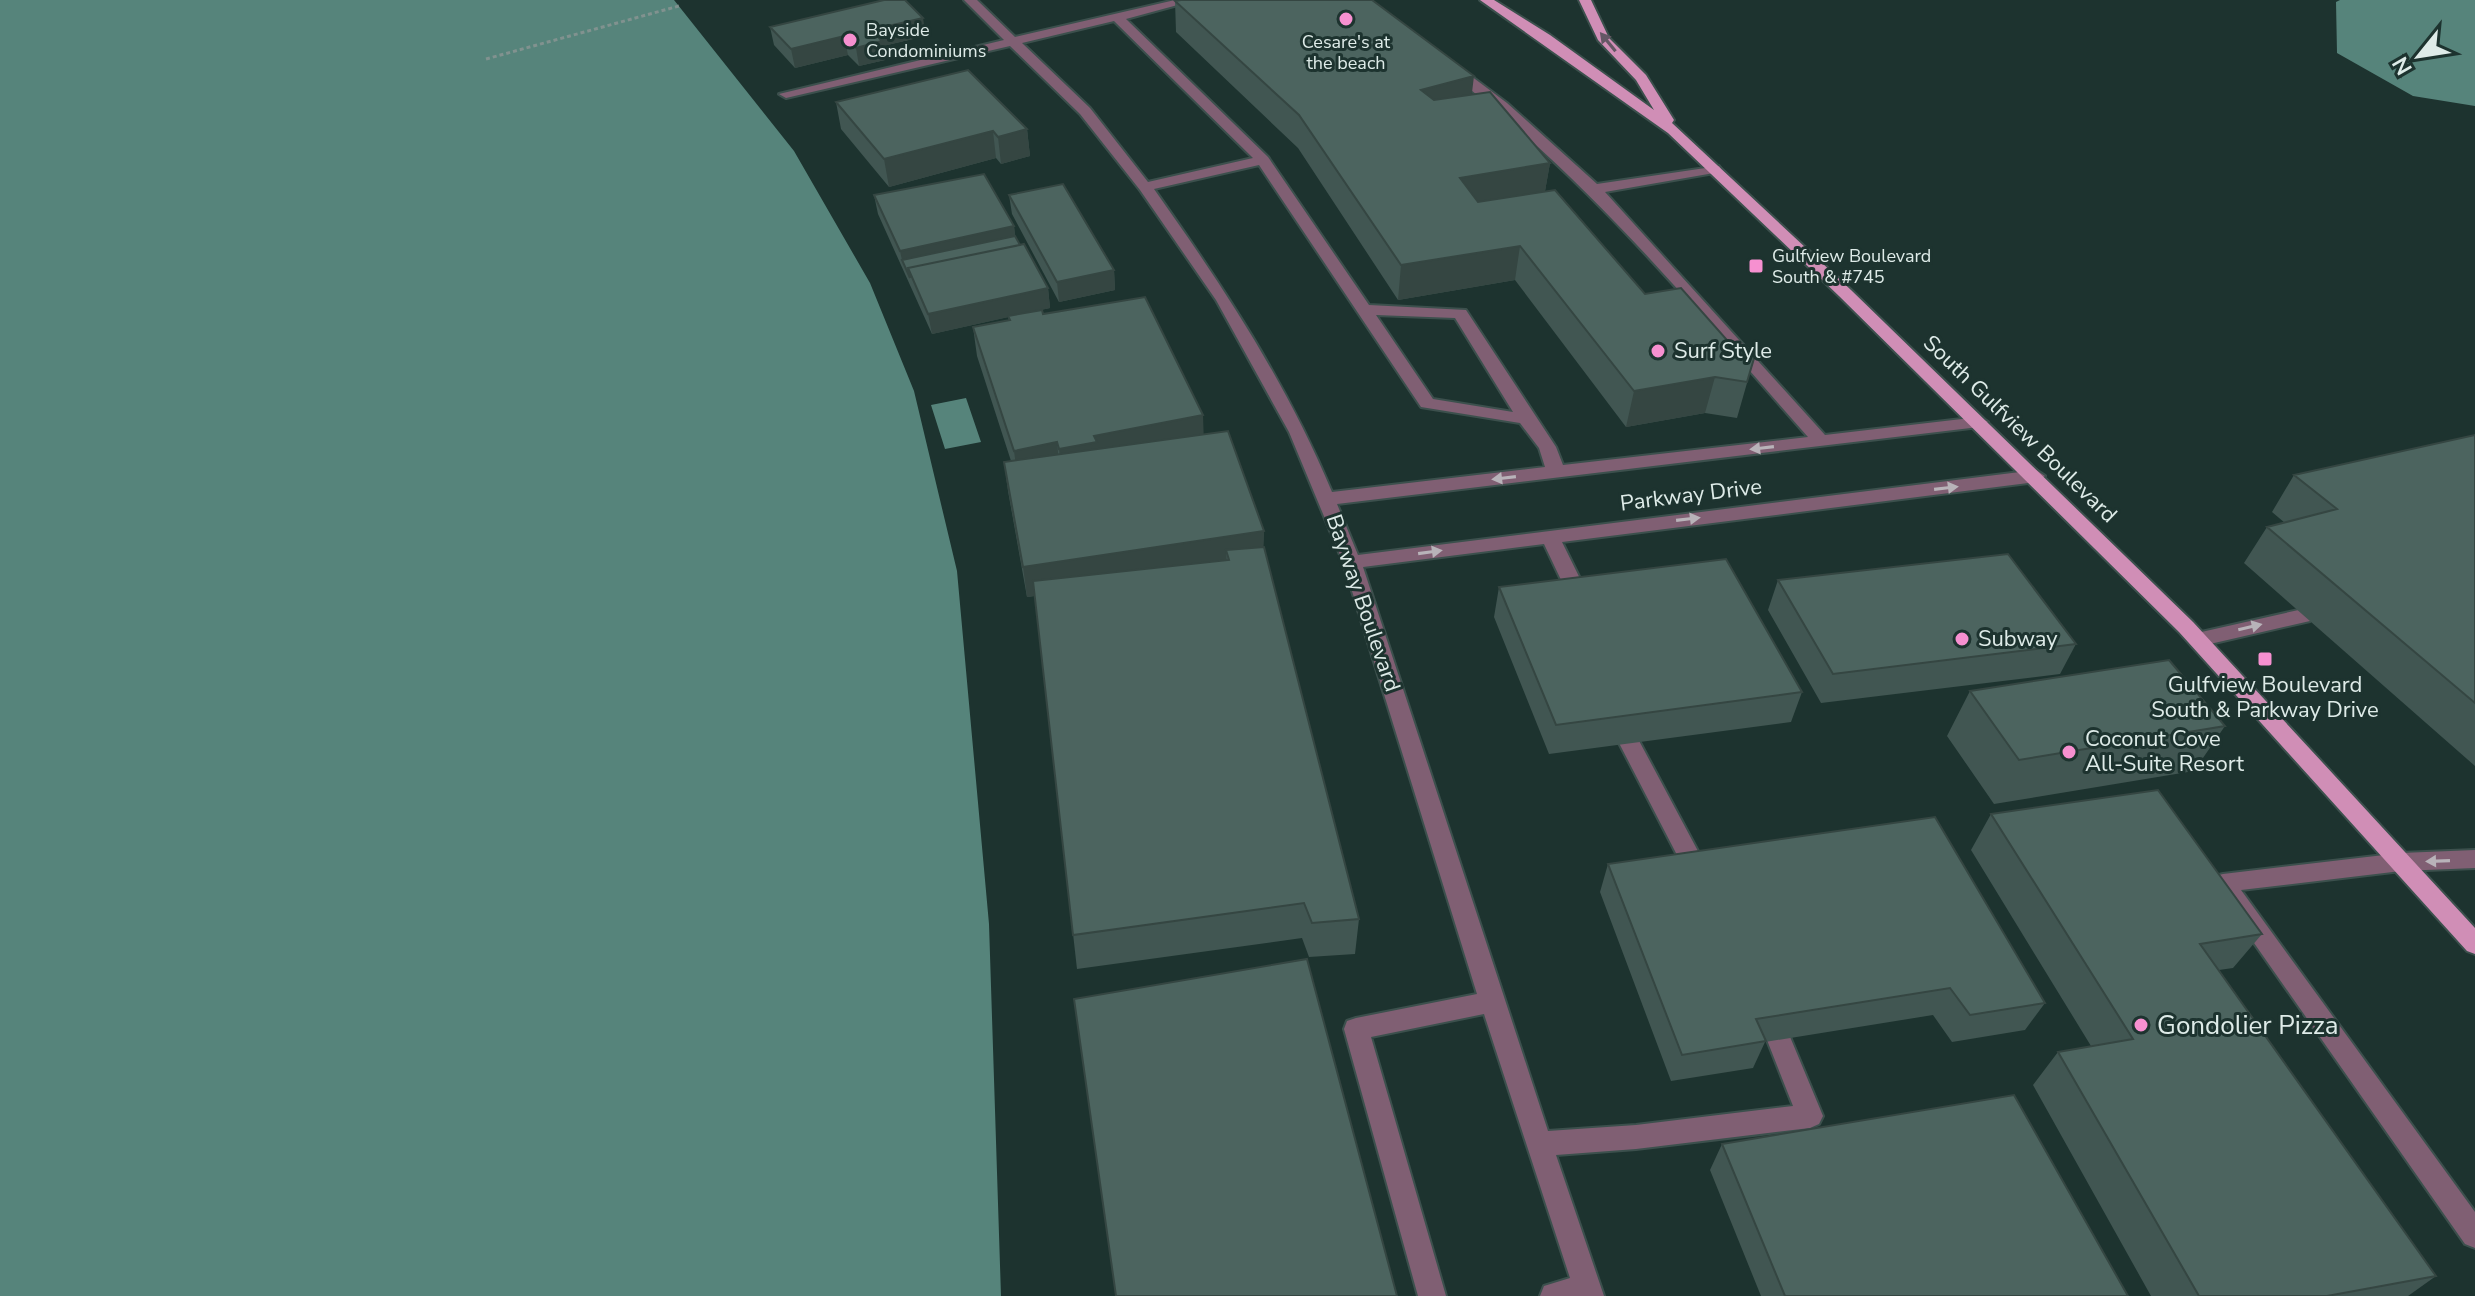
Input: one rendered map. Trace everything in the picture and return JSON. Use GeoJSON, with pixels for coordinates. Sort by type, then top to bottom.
{"type":"FeatureCollection","features":[{"type":"Feature","properties":{"kind":"main road","name":"South Gulfview Boulevard"},"geometry":{"type":"LineString","coordinates":[[1486,0],[1546,38],[1673,130],[2036,476],[2197,640],[2475,944]]}},
{"type":"Feature","properties":{"kind":"main road"},"geometry":{"type":"LineString","coordinates":[[1585,0],[1604,40],[1641,78],[1673,130]]}},
{"type":"Feature","properties":{"kind":"street","name":"Bayway Boulevard"},"geometry":{"type":"LineString","coordinates":[[970,0],[1017,42],[1085,111],[1145,187],[1224,300],[1298,432],[1352,562],[1588,1292]]}},
{"type":"Feature","properties":{"kind":"street"},"geometry":{"type":"LineString","coordinates":[[786,94],[1190,0]]}},
{"type":"Feature","properties":{"kind":"street"},"geometry":{"type":"LineString","coordinates":[[1118,18],[1263,160],[1427,403],[1526,419]]}},
{"type":"Feature","properties":{"kind":"street"},"geometry":{"type":"LineString","coordinates":[[1442,61],[1493,96],[1594,189],[1821,441]]}},
{"type":"Feature","properties":{"kind":"street"},"geometry":{"type":"LineString","coordinates":[[1145,187],[1263,160]]}},
{"type":"Feature","properties":{"kind":"street"},"geometry":{"type":"LineString","coordinates":[[1594,189],[1714,169]]}},
{"type":"Feature","properties":{"kind":"street"},"geometry":{"type":"LineString","coordinates":[[1364,310],[1460,313],[1547,447],[1556,472]]}},
{"type":"Feature","properties":{"kind":"street","name":"Parkway Drive"},"geometry":{"type":"LineString","coordinates":[[1327,499],[1979,422]]}},
{"type":"Feature","properties":{"kind":"street","name":"Parkway Drive"},"geometry":{"type":"LineString","coordinates":[[1352,562],[2036,476]]}},
{"type":"Feature","properties":{"kind":"street"},"geometry":{"type":"LineString","coordinates":[[1550,536],[1583,605]]}},
{"type":"Feature","properties":{"kind":"street"},"geometry":{"type":"LineString","coordinates":[[2197,640],[2303,616]]}},
{"type":"Feature","properties":{"kind":"street"},"geometry":{"type":"LineString","coordinates":[[1630,743],[1701,879]]}},
{"type":"Feature","properties":{"kind":"street"},"geometry":{"type":"LineString","coordinates":[[2475,859],[2401,862],[2223,883],[2475,1235]]}},
{"type":"Feature","properties":{"kind":"street"},"geometry":{"type":"LineString","coordinates":[[1432,1296],[1356,1029],[1492,1002]]}},
{"type":"Feature","properties":{"kind":"street"},"geometry":{"type":"LineString","coordinates":[[1540,1144],[1636,1137],[1810,1116],[1779,1040]]}},
{"type":"Feature","properties":{"kind":"street"},"geometry":{"type":"LineString","coordinates":[[1554,1296],[1588,1292]]}},
{"type":"Feature","properties":{"kind":"path"},"geometry":{"type":"LineString","coordinates":[[486,59],[679,6]]}},
{"type":"Feature","properties":{"kind":"shaded area"},"geometry":{"type":"Polygon","coordinates":[[[0,0],[674,0],[794,151],[870,283],[914,391],[957,571],[989,924],[1001,1296],[0,1296],[0,0]]]}},
{"type":"Feature","properties":{"kind":"shaded area"},"geometry":{"type":"Polygon","coordinates":[[[2475,0],[2475,106],[2413,96],[2337,53],[2336,2],[2475,0]]]}},
{"type":"Feature","properties":{"kind":"shaded area"},"geometry":{"type":"Polygon","coordinates":[[[966,398],[981,442],[945,449],[931,405],[966,398]]]}},
{"type":"Feature","properties":{"kind":"building"},"geometry":{"type":"Polygon","coordinates":[[[884,0],[905,0],[923,18],[871,30],[882,41],[856,48],[844,36],[791,49],[770,27],[884,0]]]}},
{"type":"Feature","properties":{"kind":"building"},"geometry":{"type":"Polygon","coordinates":[[[1372,0],[1474,76],[1421,90],[1434,100],[1490,92],[1550,163],[1460,178],[1478,202],[1555,190],[1645,294],[1681,288],[1733,347],[1755,355],[1747,382],[1715,377],[1634,391],[1520,246],[1401,265],[1299,115],[1175,1],[1372,0]]]}},
{"type":"Feature","properties":{"kind":"building"},"geometry":{"type":"Polygon","coordinates":[[[968,70],[1027,129],[998,137],[993,131],[884,159],[836,102],[968,70]]]}},
{"type":"Feature","properties":{"kind":"building"},"geometry":{"type":"Polygon","coordinates":[[[984,174],[1014,226],[900,251],[874,195],[984,174]]]}},
{"type":"Feature","properties":{"kind":"building"},"geometry":{"type":"Polygon","coordinates":[[[1063,184],[1114,270],[1057,282],[1009,195],[1063,184]]]}},
{"type":"Feature","properties":{"kind":"building"},"geometry":{"type":"Polygon","coordinates":[[[1015,236],[1020,245],[908,268],[910,278],[902,260],[1015,236]]]}},
{"type":"Feature","properties":{"kind":"building"},"geometry":{"type":"Polygon","coordinates":[[[1024,244],[1048,288],[928,314],[908,268],[1024,244]]]}},
{"type":"Feature","properties":{"kind":"building"},"geometry":{"type":"Polygon","coordinates":[[[1145,297],[1203,415],[1094,436],[1097,442],[1059,449],[1057,442],[1014,451],[973,327],[1042,310],[1043,314],[1145,297]]]}},
{"type":"Feature","properties":{"kind":"building"},"geometry":{"type":"Polygon","coordinates":[[[1228,431],[1264,531],[1023,567],[1004,462],[1228,431]]]}},
{"type":"Feature","properties":{"kind":"building"},"geometry":{"type":"Polygon","coordinates":[[[2475,435],[2475,703],[2267,527],[2337,509],[2294,475],[2475,435]]]}},
{"type":"Feature","properties":{"kind":"building"},"geometry":{"type":"Polygon","coordinates":[[[1264,547],[1359,919],[1312,923],[1304,903],[1073,935],[1033,581],[1229,560],[1226,550],[1264,547]]]}},
{"type":"Feature","properties":{"kind":"building"},"geometry":{"type":"Polygon","coordinates":[[[2008,554],[2076,644],[1833,674],[1778,580],[2008,554]]]}},
{"type":"Feature","properties":{"kind":"building"},"geometry":{"type":"Polygon","coordinates":[[[1726,559],[1802,692],[1556,725],[1499,587],[1726,559]]]}},
{"type":"Feature","properties":{"kind":"building"},"geometry":{"type":"Polygon","coordinates":[[[2169,660],[2225,726],[2019,760],[1970,691],[2169,660]]]}},
{"type":"Feature","properties":{"kind":"building","name":"Gondolier Pizza"},"geometry":{"type":"Polygon","coordinates":[[[2158,790],[2262,934],[2200,944],[2436,1276],[2327,1296],[2199,1296],[2058,1052],[2133,1039],[1991,814],[2158,790]]]}},
{"type":"Feature","properties":{"kind":"building"},"geometry":{"type":"Polygon","coordinates":[[[1935,817],[2045,1003],[1970,1015],[1950,988],[1756,1019],[1766,1041],[1682,1055],[1608,864],[1935,817]]]}},
{"type":"Feature","properties":{"kind":"building"},"geometry":{"type":"Polygon","coordinates":[[[1307,959],[1397,1296],[1116,1296],[1074,999],[1307,959]]]}},
{"type":"Feature","properties":{"kind":"building"},"geometry":{"type":"Polygon","coordinates":[[[2014,1095],[2128,1296],[1785,1296],[1722,1144],[2014,1095]]]}},
{"type":"Feature","properties":{"kind":"place","name":"Cesare's at the beach"},"geometry":{"type":"Point","coordinates":[1346,19]}},
{"type":"Feature","properties":{"kind":"place","name":"Bayside Condominiums"},"geometry":{"type":"Point","coordinates":[850,40]}},
{"type":"Feature","properties":{"kind":"place","name":"Gulfview Boulevard South & #745"},"geometry":{"type":"Point","coordinates":[1756,266]}},
{"type":"Feature","properties":{"kind":"place","name":"Surf Style"},"geometry":{"type":"Point","coordinates":[1658,351]}},
{"type":"Feature","properties":{"kind":"place","name":"Subway"},"geometry":{"type":"Point","coordinates":[1962,639]}},
{"type":"Feature","properties":{"kind":"place","name":"Gulfview Boulevard South & Parkway Drive"},"geometry":{"type":"Point","coordinates":[2265,659]}},
{"type":"Feature","properties":{"kind":"place","name":"Coconut Cove All-Suite Resort"},"geometry":{"type":"Point","coordinates":[2069,752]}},
{"type":"Feature","properties":{"kind":"place","name":"Gondolier Pizza"},"geometry":{"type":"Point","coordinates":[2141,1025]}}]}
